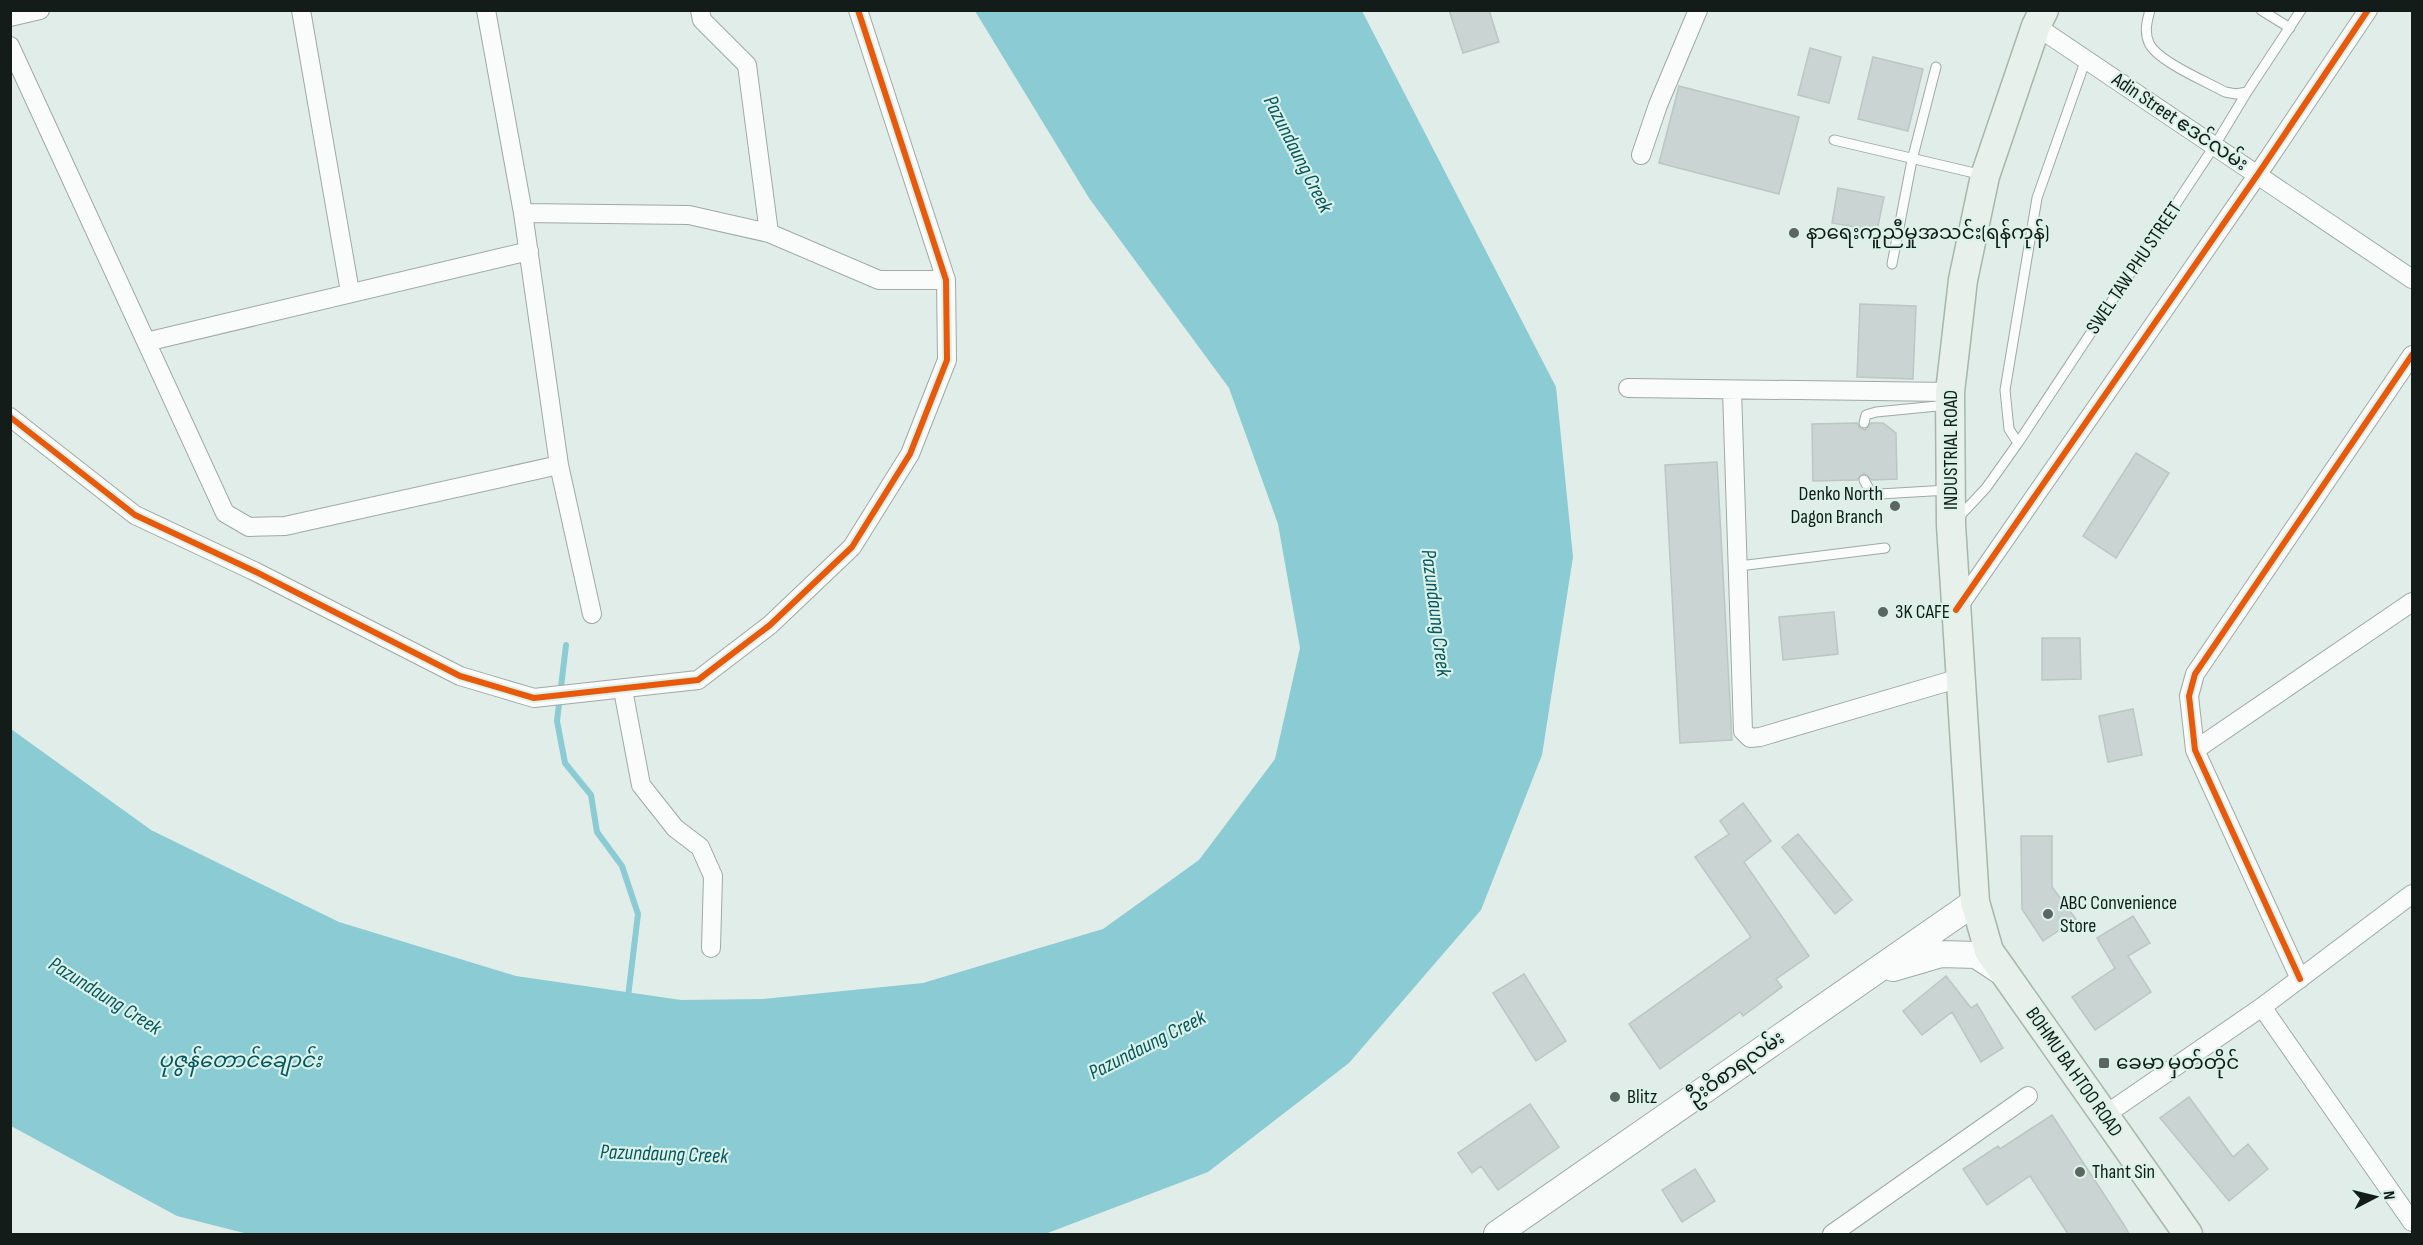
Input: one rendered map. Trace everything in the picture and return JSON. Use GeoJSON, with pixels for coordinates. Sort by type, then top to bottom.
{"type":"FeatureCollection","features":[{"type":"Feature","properties":{"kind":"main road","name":"INDUSTRIAL ROAD"},"geometry":{"type":"LineString","coordinates":[[1975,902],[1951,525],[1950,399],[1963,280],[1985,176],[2040,18]]}},
{"type":"Feature","properties":{"kind":"main road","name":"BOHMU BA HTOO ROAD"},"geometry":{"type":"LineString","coordinates":[[1975,902],[1989,951],[2188,1234]]}},
{"type":"Feature","properties":{"kind":"main road","name":"ဦးဝိစာရလမ်း"},"geometry":{"type":"LineString","coordinates":[[1497,1234],[1975,902]]}},
{"type":"Feature","properties":{"kind":"main road"},"geometry":{"type":"LineString","coordinates":[[1865,979],[1910,962],[1941,954],[1976,955],[2006,975]]}},
{"type":"Feature","properties":{"kind":"street"},"geometry":{"type":"LineString","coordinates":[[10,17],[40,10]]}},
{"type":"Feature","properties":{"kind":"street"},"geometry":{"type":"LineString","coordinates":[[301,10],[350,292]]}},
{"type":"Feature","properties":{"kind":"street"},"geometry":{"type":"LineString","coordinates":[[486,10],[523,213],[559,465],[592,614]]}},
{"type":"Feature","properties":{"kind":"street"},"geometry":{"type":"LineString","coordinates":[[700,10],[702,20],[747,65],[769,233]]}},
{"type":"Feature","properties":{"kind":"street"},"geometry":{"type":"LineString","coordinates":[[10,417],[135,514],[254,571],[460,676],[534,698],[698,680],[770,625],[852,547],[910,453],[947,360],[946,280],[858,10]]}},
{"type":"Feature","properties":{"kind":"street"},"geometry":{"type":"LineString","coordinates":[[1641,155],[1658,105],[1698,10]]}},
{"type":"Feature","properties":{"kind":"street"},"geometry":{"type":"LineString","coordinates":[[1956,610],[2258,174],[2368,10]]}},
{"type":"Feature","properties":{"kind":"street","name":"Adin Street ဧဒင်လမ်း"},"geometry":{"type":"LineString","coordinates":[[2040,18],[2086,59],[2412,279]]}},
{"type":"Feature","properties":{"kind":"street"},"geometry":{"type":"LineString","coordinates":[[10,46],[225,513],[249,527],[285,526],[559,465]]}},
{"type":"Feature","properties":{"kind":"street"},"geometry":{"type":"LineString","coordinates":[[523,213],[689,215],[769,233],[879,280],[946,280]]}},
{"type":"Feature","properties":{"kind":"street"},"geometry":{"type":"LineString","coordinates":[[146,342],[529,251]]}},
{"type":"Feature","properties":{"kind":"street"},"geometry":{"type":"LineString","coordinates":[[2300,979],[2195,750],[2189,696],[2194,674],[2412,355]]}},
{"type":"Feature","properties":{"kind":"street"},"geometry":{"type":"LineString","coordinates":[[1628,388],[1950,399]]}},
{"type":"Feature","properties":{"kind":"street"},"geometry":{"type":"LineString","coordinates":[[1732,390],[1743,731],[1750,738],[1960,678]]}},
{"type":"Feature","properties":{"kind":"street"},"geometry":{"type":"LineString","coordinates":[[2195,750],[2412,602]]}},
{"type":"Feature","properties":{"kind":"street"},"geometry":{"type":"LineString","coordinates":[[623,690],[641,785],[675,828],[700,847],[713,876],[711,948]]}},
{"type":"Feature","properties":{"kind":"street"},"geometry":{"type":"LineString","coordinates":[[2105,1115],[2262,1007],[2412,894]]}},
{"type":"Feature","properties":{"kind":"street"},"geometry":{"type":"LineString","coordinates":[[2262,1007],[2412,1222]]}},
{"type":"Feature","properties":{"kind":"street"},"geometry":{"type":"LineString","coordinates":[[1832,1234],[2028,1096]]}},
{"type":"Feature","properties":{"kind":"lane"},"geometry":{"type":"LineString","coordinates":[[2150,10],[2145,27],[2149,44],[2161,56],[2225,92],[2236,94],[2247,92]]}},
{"type":"Feature","properties":{"kind":"lane"},"geometry":{"type":"LineString","coordinates":[[2261,10],[2290,28]]}},
{"type":"Feature","properties":{"kind":"lane","name":"SWEL TAW PHU STREET"},"geometry":{"type":"LineString","coordinates":[[1951,525],[1986,488],[2018,443],[2215,145],[2301,10]]}},
{"type":"Feature","properties":{"kind":"lane"},"geometry":{"type":"LineString","coordinates":[[2018,443],[2009,429],[2005,390],[2037,198],[2086,59]]}},
{"type":"Feature","properties":{"kind":"lane"},"geometry":{"type":"LineString","coordinates":[[1892,264],[1912,160],[1936,67]]}},
{"type":"Feature","properties":{"kind":"lane"},"geometry":{"type":"LineString","coordinates":[[1834,140],[1985,176]]}},
{"type":"Feature","properties":{"kind":"lane"},"geometry":{"type":"LineString","coordinates":[[1864,423],[1866,415],[1876,412],[1950,399]]}},
{"type":"Feature","properties":{"kind":"lane"},"geometry":{"type":"LineString","coordinates":[[1864,480],[1870,491],[1880,494],[1950,490]]}},
{"type":"Feature","properties":{"kind":"lane"},"geometry":{"type":"LineString","coordinates":[[1739,566],[1885,548]]}},
{"type":"Feature","properties":{"kind":"water","name":"ပုဇွန်တောင်ချောင်း"},"geometry":{"type":"Polygon","coordinates":[[[975,11],[1362,11],[1556,387],[1573,557],[1542,755],[1481,910],[1349,1063],[1208,1172],[1045,1234],[248,1234],[177,1216],[11,1126],[11,729],[151,830],[339,922],[516,976],[681,1000],[763,999],[923,983],[1103,929],[1199,860],[1275,759],[1300,648],[1278,524],[1229,388],[1089,198],[975,11]]]}},
{"type":"Feature","properties":{"kind":"building"},"geometry":{"type":"Polygon","coordinates":[[[1449,10],[1489,10],[1499,42],[1463,53],[1449,10]]]}},
{"type":"Feature","properties":{"kind":"building"},"geometry":{"type":"Polygon","coordinates":[[[1810,48],[1841,57],[1829,103],[1798,95],[1810,48]]]}},
{"type":"Feature","properties":{"kind":"building"},"geometry":{"type":"Polygon","coordinates":[[[1873,57],[1923,69],[1908,131],[1858,119],[1873,57]]]}},
{"type":"Feature","properties":{"kind":"building"},"geometry":{"type":"Polygon","coordinates":[[[1679,86],[1799,117],[1779,194],[1659,163],[1679,86]]]}},
{"type":"Feature","properties":{"kind":"building"},"geometry":{"type":"Polygon","coordinates":[[[1838,188],[1884,197],[1877,231],[1832,223],[1838,188]]]}},
{"type":"Feature","properties":{"kind":"building"},"geometry":{"type":"Polygon","coordinates":[[[1860,304],[1916,306],[1913,379],[1857,377],[1860,304]]]}},
{"type":"Feature","properties":{"kind":"building"},"geometry":{"type":"Polygon","coordinates":[[[1857,423],[1865,430],[1871,423],[1883,423],[1896,433],[1897,479],[1872,480],[1864,473],[1857,480],[1813,481],[1812,424],[1857,423]]]}},
{"type":"Feature","properties":{"kind":"building"},"geometry":{"type":"Polygon","coordinates":[[[2136,453],[2169,473],[2116,558],[2083,536],[2136,453]]]}},
{"type":"Feature","properties":{"kind":"building"},"geometry":{"type":"Polygon","coordinates":[[[1717,462],[1732,740],[1680,743],[1665,465],[1717,462]]]}},
{"type":"Feature","properties":{"kind":"building"},"geometry":{"type":"Polygon","coordinates":[[[1834,612],[1838,654],[1783,660],[1779,617],[1834,612]]]}},
{"type":"Feature","properties":{"kind":"building"},"geometry":{"type":"Polygon","coordinates":[[[2042,638],[2080,638],[2081,679],[2042,680],[2042,638]]]}},
{"type":"Feature","properties":{"kind":"building"},"geometry":{"type":"Polygon","coordinates":[[[2133,709],[2142,755],[2108,762],[2099,716],[2133,709]]]}},
{"type":"Feature","properties":{"kind":"building"},"geometry":{"type":"Polygon","coordinates":[[[1743,803],[1771,841],[1744,862],[1809,956],[1776,979],[1782,987],[1743,1016],[1740,1012],[1660,1069],[1629,1024],[1751,937],[1695,857],[1729,834],[1720,821],[1743,803]]]}},
{"type":"Feature","properties":{"kind":"building"},"geometry":{"type":"Polygon","coordinates":[[[1798,834],[1852,900],[1835,914],[1782,847],[1798,834]]]}},
{"type":"Feature","properties":{"kind":"building"},"geometry":{"type":"Polygon","coordinates":[[[2021,836],[2052,836],[2052,887],[2076,919],[2043,941],[2022,909],[2021,836]]]}},
{"type":"Feature","properties":{"kind":"building"},"geometry":{"type":"Polygon","coordinates":[[[2133,916],[2150,943],[2128,956],[2151,992],[2095,1030],[2072,997],[2115,968],[2097,938],[2133,916]]]}},
{"type":"Feature","properties":{"kind":"building"},"geometry":{"type":"Polygon","coordinates":[[[1524,974],[1566,1041],[1536,1061],[1493,993],[1524,974]]]}},
{"type":"Feature","properties":{"kind":"building"},"geometry":{"type":"Polygon","coordinates":[[[1946,976],[1971,1008],[1977,1004],[2003,1048],[1981,1062],[1952,1012],[1922,1035],[1903,1011],[1946,976]]]}},
{"type":"Feature","properties":{"kind":"building"},"geometry":{"type":"Polygon","coordinates":[[[2189,1097],[2233,1157],[2248,1144],[2268,1169],[2229,1201],[2160,1118],[2189,1097]]]}},
{"type":"Feature","properties":{"kind":"building"},"geometry":{"type":"Polygon","coordinates":[[[1530,1104],[1559,1147],[1498,1190],[1481,1166],[1472,1173],[1458,1153],[1530,1104]]]}},
{"type":"Feature","properties":{"kind":"building"},"geometry":{"type":"Polygon","coordinates":[[[2052,1115],[2129,1234],[2068,1234],[2030,1176],[1987,1205],[1963,1169],[1998,1146],[2000,1149],[2052,1115]]]}},
{"type":"Feature","properties":{"kind":"building"},"geometry":{"type":"Polygon","coordinates":[[[1695,1169],[1715,1201],[1682,1222],[1662,1190],[1695,1169]]]}},
{"type":"Feature","properties":{"kind":"waterway"},"geometry":{"type":"LineString","coordinates":[[566,645],[557,721],[565,763],[591,795],[597,832],[622,866],[638,914],[628,997]]}},
{"type":"Feature","properties":{"kind":"cycle path"},"geometry":{"type":"LineString","coordinates":[[10,417],[135,515],[254,571],[460,676],[534,698],[698,680],[770,625],[852,547],[910,454],[947,360],[946,280],[858,10]]}},
{"type":"Feature","properties":{"kind":"cycle path"},"geometry":{"type":"LineString","coordinates":[[1956,610],[2258,174],[2368,10]]}},
{"type":"Feature","properties":{"kind":"cycle path"},"geometry":{"type":"LineString","coordinates":[[2300,979],[2195,750],[2189,696],[2195,674],[2412,355]]}},
{"type":"Feature","properties":{"kind":"place","name":"နာရေးကူညီမှုအသင်း(ရန်ကုန်)"},"geometry":{"type":"Point","coordinates":[1794,233]}},
{"type":"Feature","properties":{"kind":"place","name":"Denko North Dagon Branch"},"geometry":{"type":"Point","coordinates":[1895,506]}},
{"type":"Feature","properties":{"kind":"place","name":"3K CAFE"},"geometry":{"type":"Point","coordinates":[1883,612]}},
{"type":"Feature","properties":{"kind":"place","name":"ABC Convenience Store"},"geometry":{"type":"Point","coordinates":[2048,914]}},
{"type":"Feature","properties":{"kind":"place","name":"ခေမာ မှတ်တိုင်"},"geometry":{"type":"Point","coordinates":[2104,1063]}},
{"type":"Feature","properties":{"kind":"place","name":"Blitz"},"geometry":{"type":"Point","coordinates":[1615,1097]}},
{"type":"Feature","properties":{"kind":"place","name":"Thant Sin"},"geometry":{"type":"Point","coordinates":[2080,1172]}},
{"type":"Feature","properties":{"kind":"water label","name":"Pazundaung Creek"},"geometry":{"type":"Point","coordinates":[1298,154]}},
{"type":"Feature","properties":{"kind":"water label","name":"Pazundaung Creek"},"geometry":{"type":"Point","coordinates":[1436,613]}},
{"type":"Feature","properties":{"kind":"water label","name":"Pazundaung Creek"},"geometry":{"type":"Point","coordinates":[105,996]}},
{"type":"Feature","properties":{"kind":"water label","name":"Pazundaung Creek"},"geometry":{"type":"Point","coordinates":[1147,1045]}},
{"type":"Feature","properties":{"kind":"water label","name":"Pazundaung Creek"},"geometry":{"type":"Point","coordinates":[664,1154]}}]}
